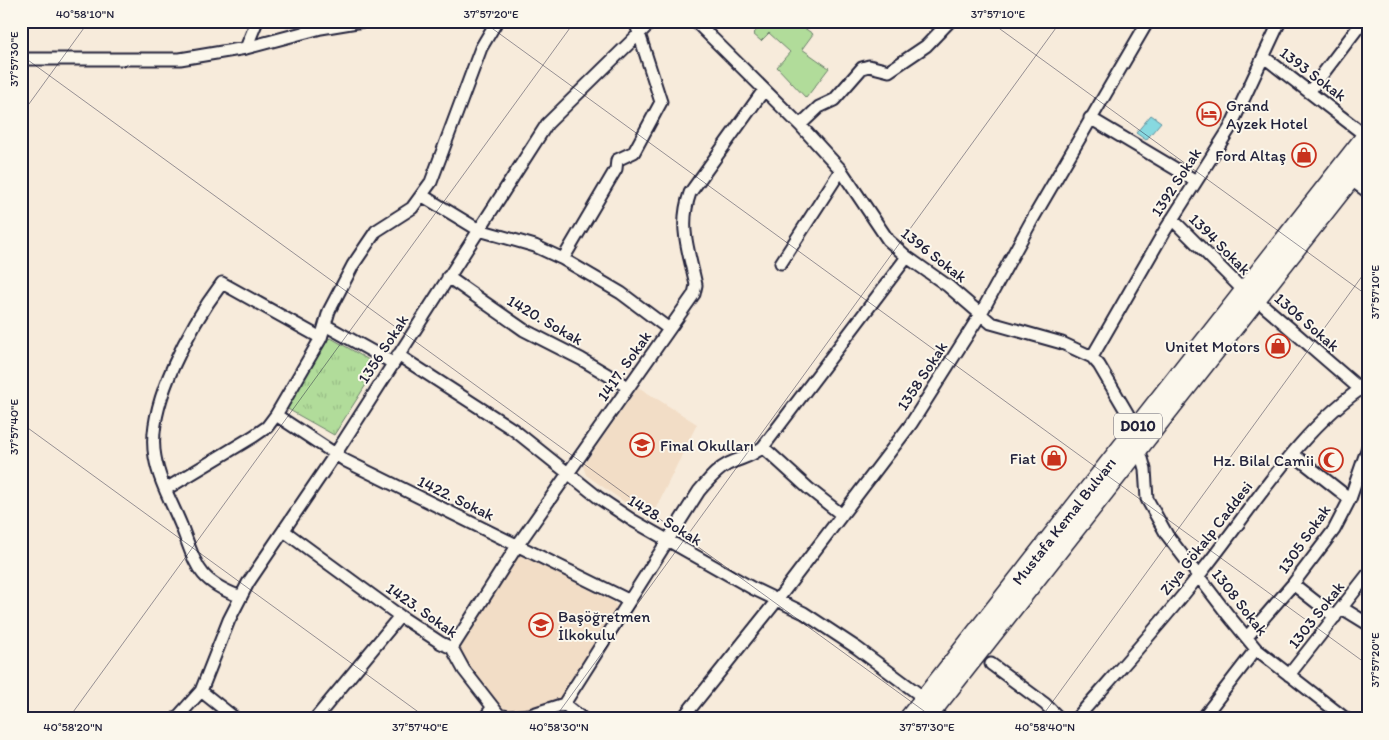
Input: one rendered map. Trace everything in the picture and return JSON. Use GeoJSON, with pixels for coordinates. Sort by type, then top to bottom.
{"type":"FeatureCollection","features":[{"type":"Feature","properties":{"kind":"highway","name":"Mustafa Kemal Bulvarı"},"geometry":{"type":"LineString","coordinates":[[926,719],[1139,448],[1367,134]]}},
{"type":"Feature","properties":{"kind":"highway","name":"Mustafa Kemal Bulvarı"},"geometry":{"type":"LineString","coordinates":[[908,719],[1136,428],[1368,157]]}},
{"type":"Feature","properties":{"kind":"street"},"geometry":{"type":"LineString","coordinates":[[246,48],[257,21]]}},
{"type":"Feature","properties":{"kind":"street"},"geometry":{"type":"LineString","coordinates":[[21,58],[180,58],[246,48],[321,28],[363,21]]}},
{"type":"Feature","properties":{"kind":"street"},"geometry":{"type":"LineString","coordinates":[[166,489],[254,436],[267,427],[276,415],[321,338],[329,311],[352,265],[376,231],[412,208],[423,196],[431,182],[482,48],[497,21]]}},
{"type":"Feature","properties":{"kind":"street","name":"1356 Sokak"},"geometry":{"type":"LineString","coordinates":[[176,719],[201,692],[207,671],[248,582],[336,453],[547,124],[637,26],[652,21]]}},
{"type":"Feature","properties":{"kind":"street","name":"1396 Sokak"},"geometry":{"type":"LineString","coordinates":[[695,21],[800,125],[841,170],[884,235],[907,257],[968,302],[980,315],[991,323],[1062,343],[1092,357],[1099,365],[1136,428]]}},
{"type":"Feature","properties":{"kind":"street"},"geometry":{"type":"LineString","coordinates":[[800,125],[819,107],[834,100],[862,68],[869,66],[889,72],[926,46],[950,21]]}},
{"type":"Feature","properties":{"kind":"street","name":"1358 Sokak"},"geometry":{"type":"LineString","coordinates":[[686,717],[911,424],[980,315],[1090,118],[1148,21]]}},
{"type":"Feature","properties":{"kind":"street","name":"1392 Sokak"},"geometry":{"type":"LineString","coordinates":[[1092,357],[1172,219],[1230,128],[1280,21]]}},
{"type":"Feature","properties":{"kind":"street"},"geometry":{"type":"LineString","coordinates":[[1309,92],[1363,21]]}},
{"type":"Feature","properties":{"kind":"street"},"geometry":{"type":"LineString","coordinates":[[563,259],[616,169],[617,160],[634,152],[660,102],[637,26]]}},
{"type":"Feature","properties":{"kind":"street","name":"1393 Sokak"},"geometry":{"type":"LineString","coordinates":[[1264,57],[1367,134]]}},
{"type":"Feature","properties":{"kind":"street","name":"1417. Sokak"},"geometry":{"type":"LineString","coordinates":[[452,648],[517,546],[694,294],[696,285],[683,223],[690,193],[764,90]]}},
{"type":"Feature","properties":{"kind":"street"},"geometry":{"type":"LineString","coordinates":[[1090,118],[1196,181]]}},
{"type":"Feature","properties":{"kind":"street"},"geometry":{"type":"LineString","coordinates":[[781,264],[841,170]]}},
{"type":"Feature","properties":{"kind":"street"},"geometry":{"type":"LineString","coordinates":[[1350,179],[1368,192]]}},
{"type":"Feature","properties":{"kind":"street"},"geometry":{"type":"LineString","coordinates":[[423,196],[479,230],[535,246],[563,259],[621,293],[669,329]]}},
{"type":"Feature","properties":{"kind":"street","name":"1394 Sokak"},"geometry":{"type":"LineString","coordinates":[[1172,219],[1250,295]]}},
{"type":"Feature","properties":{"kind":"street"},"geometry":{"type":"LineString","coordinates":[[484,719],[492,708],[499,715],[509,717],[530,715],[564,704],[628,600],[668,542],[699,491],[714,473],[729,463],[753,455],[763,447],[907,257]]}},
{"type":"Feature","properties":{"kind":"street","name":"1420. Sokak"},"geometry":{"type":"LineString","coordinates":[[448,278],[524,330],[581,359],[628,387]]}},
{"type":"Feature","properties":{"kind":"street"},"geometry":{"type":"LineString","coordinates":[[241,597],[211,583],[199,571],[154,456],[156,422],[164,385],[222,282],[321,338]]}},
{"type":"Feature","properties":{"kind":"street","name":"1306 Sokak"},"geometry":{"type":"LineString","coordinates":[[1250,295],[1364,386]]}},
{"type":"Feature","properties":{"kind":"street","name":"1428. Sokak"},"geometry":{"type":"LineString","coordinates":[[325,325],[395,359],[514,430],[600,498],[668,542],[752,588],[804,613],[857,648],[924,698]]}},
{"type":"Feature","properties":{"kind":"street","name":"Ziya Gökalp Caddesi"},"geometry":{"type":"LineString","coordinates":[[1076,719],[1199,576],[1307,436],[1341,402],[1364,386]]}},
{"type":"Feature","properties":{"kind":"street","name":"1422. Sokak"},"geometry":{"type":"LineString","coordinates":[[276,415],[346,461],[628,600]]}},
{"type":"Feature","properties":{"kind":"street"},"geometry":{"type":"LineString","coordinates":[[763,447],[808,488],[842,515]]}},
{"type":"Feature","properties":{"kind":"street","name":"1305 Sokak"},"geometry":{"type":"LineString","coordinates":[[1247,637],[1293,584],[1334,530],[1350,499],[1368,447]]}},
{"type":"Feature","properties":{"kind":"street","name":"1308 Sokak"},"geometry":{"type":"LineString","coordinates":[[1139,448],[1145,469],[1147,499],[1167,535],[1256,649],[1346,719]]}},
{"type":"Feature","properties":{"kind":"street"},"geometry":{"type":"LineString","coordinates":[[1293,454],[1350,499]]}},
{"type":"Feature","properties":{"kind":"street","name":"1423. Sokak"},"geometry":{"type":"LineString","coordinates":[[284,531],[400,616],[441,643],[452,648],[464,670],[492,708]]}},
{"type":"Feature","properties":{"kind":"street","name":"1303 Sokak"},"geometry":{"type":"LineString","coordinates":[[1289,675],[1368,574]]}},
{"type":"Feature","properties":{"kind":"street"},"geometry":{"type":"LineString","coordinates":[[1293,584],[1338,613],[1368,624]]}},
{"type":"Feature","properties":{"kind":"street"},"geometry":{"type":"LineString","coordinates":[[314,719],[400,616]]}},
{"type":"Feature","properties":{"kind":"street"},"geometry":{"type":"LineString","coordinates":[[1202,719],[1256,649]]}},
{"type":"Feature","properties":{"kind":"street"},"geometry":{"type":"LineString","coordinates":[[991,664],[1045,704],[1060,719]]}},
{"type":"Feature","properties":{"kind":"street"},"geometry":{"type":"LineString","coordinates":[[201,692],[236,719]]}},
{"type":"Feature","properties":{"kind":"street"},"geometry":{"type":"LineString","coordinates":[[564,704],[583,719]]}},
{"type":"Feature","properties":{"kind":"shaded area","name":"Final Okulları"},"geometry":{"type":"Polygon","coordinates":[[[638,387],[697,424],[650,520],[586,475],[583,466],[638,387]]]}},
{"type":"Feature","properties":{"kind":"shaded area","name":"Başöğretmen İlkokulu"},"geometry":{"type":"Polygon","coordinates":[[[519,554],[612,601],[619,608],[583,661],[561,702],[528,712],[503,712],[459,651],[519,554]]]}},
{"type":"Feature","properties":{"kind":"green space"},"geometry":{"type":"Polygon","coordinates":[[[759,21],[794,21],[813,34],[802,49],[829,68],[806,98],[777,67],[790,52],[769,33],[761,41],[753,34],[762,25],[759,21]]]}},
{"type":"Feature","properties":{"kind":"green space"},"geometry":{"type":"Polygon","coordinates":[[[331,338],[374,363],[376,369],[334,435],[284,407],[325,340],[331,338]]]}},
{"type":"Feature","properties":{"kind":"water"},"geometry":{"type":"Polygon","coordinates":[[[1151,115],[1161,122],[1146,140],[1136,133],[1151,115]]]}},
{"type":"Feature","properties":{"kind":"place","name":"Grand Ayzek Hotel"},"geometry":{"type":"Point","coordinates":[1209,114]}},
{"type":"Feature","properties":{"kind":"place","name":"Ford Altaş"},"geometry":{"type":"Point","coordinates":[1304,155]}},
{"type":"Feature","properties":{"kind":"place","name":"Unitet Motors"},"geometry":{"type":"Point","coordinates":[1278,346]}},
{"type":"Feature","properties":{"kind":"place","name":"Final Okulları"},"geometry":{"type":"Point","coordinates":[642,445]}},
{"type":"Feature","properties":{"kind":"place","name":"Fiat"},"geometry":{"type":"Point","coordinates":[1054,458]}},
{"type":"Feature","properties":{"kind":"place","name":"Hz. Bilal Camii"},"geometry":{"type":"Point","coordinates":[1331,460]}},
{"type":"Feature","properties":{"kind":"place","name":"Başöğretmen İlkokulu"},"geometry":{"type":"Point","coordinates":[541,625]}}]}
